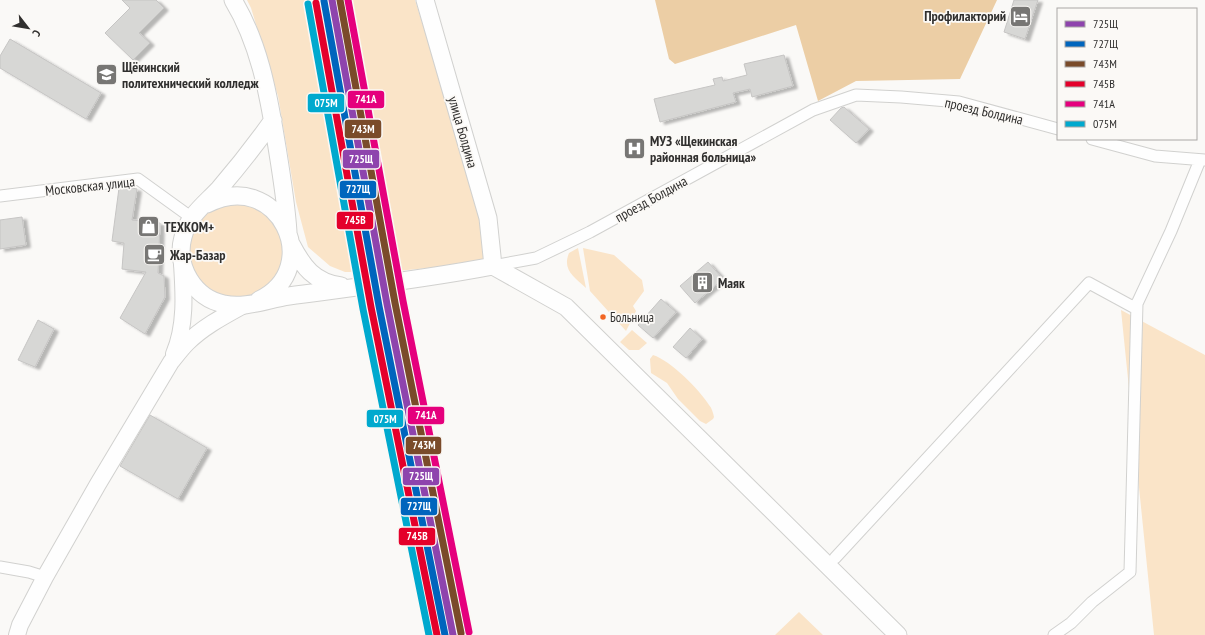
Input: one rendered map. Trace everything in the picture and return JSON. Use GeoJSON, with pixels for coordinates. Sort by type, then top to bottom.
{"type":"FeatureCollection","features":[{"type":"Feature","properties":{"kind":"main road"},"geometry":{"type":"LineString","coordinates":[[233,0],[253,41],[265,80],[286,201],[291,253],[290,264],[286,274],[273,291],[264,298],[250,304]]}},
{"type":"Feature","properties":{"kind":"main road","name":"улица Болдина"},"geometry":{"type":"LineString","coordinates":[[425,0],[488,218],[493,266]]}},
{"type":"Feature","properties":{"kind":"main road"},"geometry":{"type":"LineString","coordinates":[[273,120],[256,144],[218,190],[195,214],[186,227],[182,237],[181,259],[189,279],[195,288],[203,295],[213,301],[233,306],[456,273],[493,266],[566,307],[898,635]]}},
{"type":"Feature","properties":{"kind":"main road"},"geometry":{"type":"LineString","coordinates":[[195,214],[207,203],[222,197],[238,195],[260,200],[277,213],[298,259],[306,270],[318,279],[330,284],[351,288]]}},
{"type":"Feature","properties":{"kind":"street","name":"проезд Болдина"},"geometry":{"type":"LineString","coordinates":[[493,266],[536,258],[590,232],[813,110],[856,95],[959,102],[1057,130]]}},
{"type":"Feature","properties":{"kind":"street"},"geometry":{"type":"LineString","coordinates":[[835,558],[1089,284],[1134,308],[1171,231],[1202,160],[1155,156],[1096,140]]}},
{"type":"Feature","properties":{"kind":"street","name":"Московская улица"},"geometry":{"type":"LineString","coordinates":[[0,196],[138,179],[195,214]]}},
{"type":"Feature","properties":{"kind":"street"},"geometry":{"type":"LineString","coordinates":[[171,362],[182,326],[184,289],[181,259]]}},
{"type":"Feature","properties":{"kind":"street"},"geometry":{"type":"LineString","coordinates":[[1054,635],[1071,623],[1092,602],[1130,572],[1137,303]]}},
{"type":"Feature","properties":{"kind":"street"},"geometry":{"type":"LineString","coordinates":[[17,635],[20,624],[44,577],[171,362],[186,344],[198,333],[214,322],[250,304]]}},
{"type":"Feature","properties":{"kind":"street"},"geometry":{"type":"LineString","coordinates":[[0,567],[29,572],[44,577]]}},
{"type":"Feature","properties":{"kind":"shaded area"},"geometry":{"type":"Polygon","coordinates":[[[247,0],[311,0],[360,272],[345,272],[330,266],[308,247],[296,202],[278,96],[251,8],[247,0]]]}},
{"type":"Feature","properties":{"kind":"shaded area"},"geometry":{"type":"Polygon","coordinates":[[[339,0],[415,0],[484,219],[489,262],[387,272],[339,0]]]}},
{"type":"Feature","properties":{"kind":"shaded area"},"geometry":{"type":"Polygon","coordinates":[[[655,0],[997,0],[960,79],[856,81],[818,101],[796,25],[675,64],[669,59],[655,0]]]}},
{"type":"Feature","properties":{"kind":"shaded area"},"geometry":{"type":"Polygon","coordinates":[[[227,203],[245,203],[254,206],[270,216],[280,232],[283,241],[283,259],[280,268],[270,284],[254,294],[245,297],[227,297],[218,294],[202,284],[192,268],[189,259],[189,241],[192,232],[202,216],[218,206],[227,203]]]}},
{"type":"Feature","properties":{"kind":"shaded area"},"geometry":{"type":"Polygon","coordinates":[[[578,248],[586,288],[570,273],[567,264],[569,253],[578,248]]]}},
{"type":"Feature","properties":{"kind":"shaded area"},"geometry":{"type":"Polygon","coordinates":[[[583,248],[614,255],[642,280],[644,291],[633,306],[636,311],[626,331],[590,291],[583,248]]]}},
{"type":"Feature","properties":{"kind":"shaded area"},"geometry":{"type":"Polygon","coordinates":[[[1121,310],[1205,355],[1205,635],[1154,635],[1121,310]]]}},
{"type":"Feature","properties":{"kind":"shaded area"},"geometry":{"type":"Polygon","coordinates":[[[632,330],[647,343],[639,350],[629,350],[620,342],[632,330]]]}},
{"type":"Feature","properties":{"kind":"shaded area"},"geometry":{"type":"Polygon","coordinates":[[[653,355],[668,363],[692,384],[711,408],[714,417],[713,419],[706,424],[700,421],[678,399],[667,383],[651,373],[650,359],[653,355]]]}},
{"type":"Feature","properties":{"kind":"shaded area"},"geometry":{"type":"Polygon","coordinates":[[[799,612],[823,635],[775,635],[799,612]]]}},
{"type":"Feature","properties":{"kind":"building"},"geometry":{"type":"Polygon","coordinates":[[[122,0],[156,0],[164,8],[139,33],[150,43],[133,60],[105,33],[130,8],[122,0]]]}},
{"type":"Feature","properties":{"kind":"building","name":"Профилакторий"},"geometry":{"type":"Polygon","coordinates":[[[1014,0],[1038,0],[1025,39],[1004,32],[1014,0]]]}},
{"type":"Feature","properties":{"kind":"building"},"geometry":{"type":"Polygon","coordinates":[[[10,39],[101,93],[86,119],[0,68],[0,56],[10,39]]]}},
{"type":"Feature","properties":{"kind":"building"},"geometry":{"type":"Polygon","coordinates":[[[784,55],[793,86],[752,97],[750,89],[733,93],[736,102],[660,122],[654,99],[715,85],[713,79],[722,77],[723,81],[747,75],[744,64],[784,55]]]}},
{"type":"Feature","properties":{"kind":"building"},"geometry":{"type":"Polygon","coordinates":[[[844,107],[869,129],[856,143],[830,120],[841,108],[844,107]]]}},
{"type":"Feature","properties":{"kind":"building"},"geometry":{"type":"Polygon","coordinates":[[[127,187],[137,189],[132,220],[160,223],[158,273],[164,276],[165,297],[145,334],[120,318],[146,272],[122,269],[124,243],[112,241],[119,188],[127,187]]]}},
{"type":"Feature","properties":{"kind":"building"},"geometry":{"type":"Polygon","coordinates":[[[22,217],[26,245],[0,249],[0,220],[22,217]]]}},
{"type":"Feature","properties":{"kind":"building","name":"Маяк"},"geometry":{"type":"Polygon","coordinates":[[[708,262],[723,279],[695,303],[680,286],[708,262]]]}},
{"type":"Feature","properties":{"kind":"building"},"geometry":{"type":"Polygon","coordinates":[[[661,299],[676,312],[653,338],[638,325],[661,299]]]}},
{"type":"Feature","properties":{"kind":"building"},"geometry":{"type":"Polygon","coordinates":[[[38,320],[54,329],[35,367],[18,360],[38,320]]]}},
{"type":"Feature","properties":{"kind":"building"},"geometry":{"type":"Polygon","coordinates":[[[690,328],[702,339],[686,358],[673,347],[690,328]]]}},
{"type":"Feature","properties":{"kind":"building"},"geometry":{"type":"Polygon","coordinates":[[[150,415],[207,448],[178,499],[120,466],[150,415]]]}},
{"type":"Feature","properties":{"kind":"transit line","name":"725Щ"},"geometry":{"type":"LineString","coordinates":[[332,0],[387,304],[453,635]]}},
{"type":"Feature","properties":{"kind":"transit line","name":"743М"},"geometry":{"type":"LineString","coordinates":[[340,0],[395,303],[461,633]]}},
{"type":"Feature","properties":{"kind":"transit line","name":"741А"},"geometry":{"type":"LineString","coordinates":[[348,0],[403,301],[469,632]]}},
{"type":"Feature","properties":{"kind":"transit line","name":"727Щ"},"geometry":{"type":"LineString","coordinates":[[324,1],[379,306],[445,635]]}},
{"type":"Feature","properties":{"kind":"transit line","name":"745В"},"geometry":{"type":"LineString","coordinates":[[316,3],[371,307],[437,635]]}},
{"type":"Feature","properties":{"kind":"transit line","name":"075М"},"geometry":{"type":"LineString","coordinates":[[308,4],[363,309],[429,635]]}},
{"type":"Feature","properties":{"kind":"place","name":"Профилакторий"},"geometry":{"type":"Point","coordinates":[1021,16]}},
{"type":"Feature","properties":{"kind":"place","name":"Щёкинский политехнический колледж"},"geometry":{"type":"Point","coordinates":[106,75]}},
{"type":"Feature","properties":{"kind":"place","name":"МУЗ «Щекинская районная больница»"},"geometry":{"type":"Point","coordinates":[634,149]}},
{"type":"Feature","properties":{"kind":"place","name":"ТЕХКОМ+"},"geometry":{"type":"Point","coordinates":[149,227]}},
{"type":"Feature","properties":{"kind":"place","name":"Жар-Базар"},"geometry":{"type":"Point","coordinates":[155,255]}},
{"type":"Feature","properties":{"kind":"place","name":"Маяк"},"geometry":{"type":"Point","coordinates":[702,283]}},
{"type":"Feature","properties":{"kind":"place","name":"Больница"},"geometry":{"type":"Point","coordinates":[603,317]}}]}
